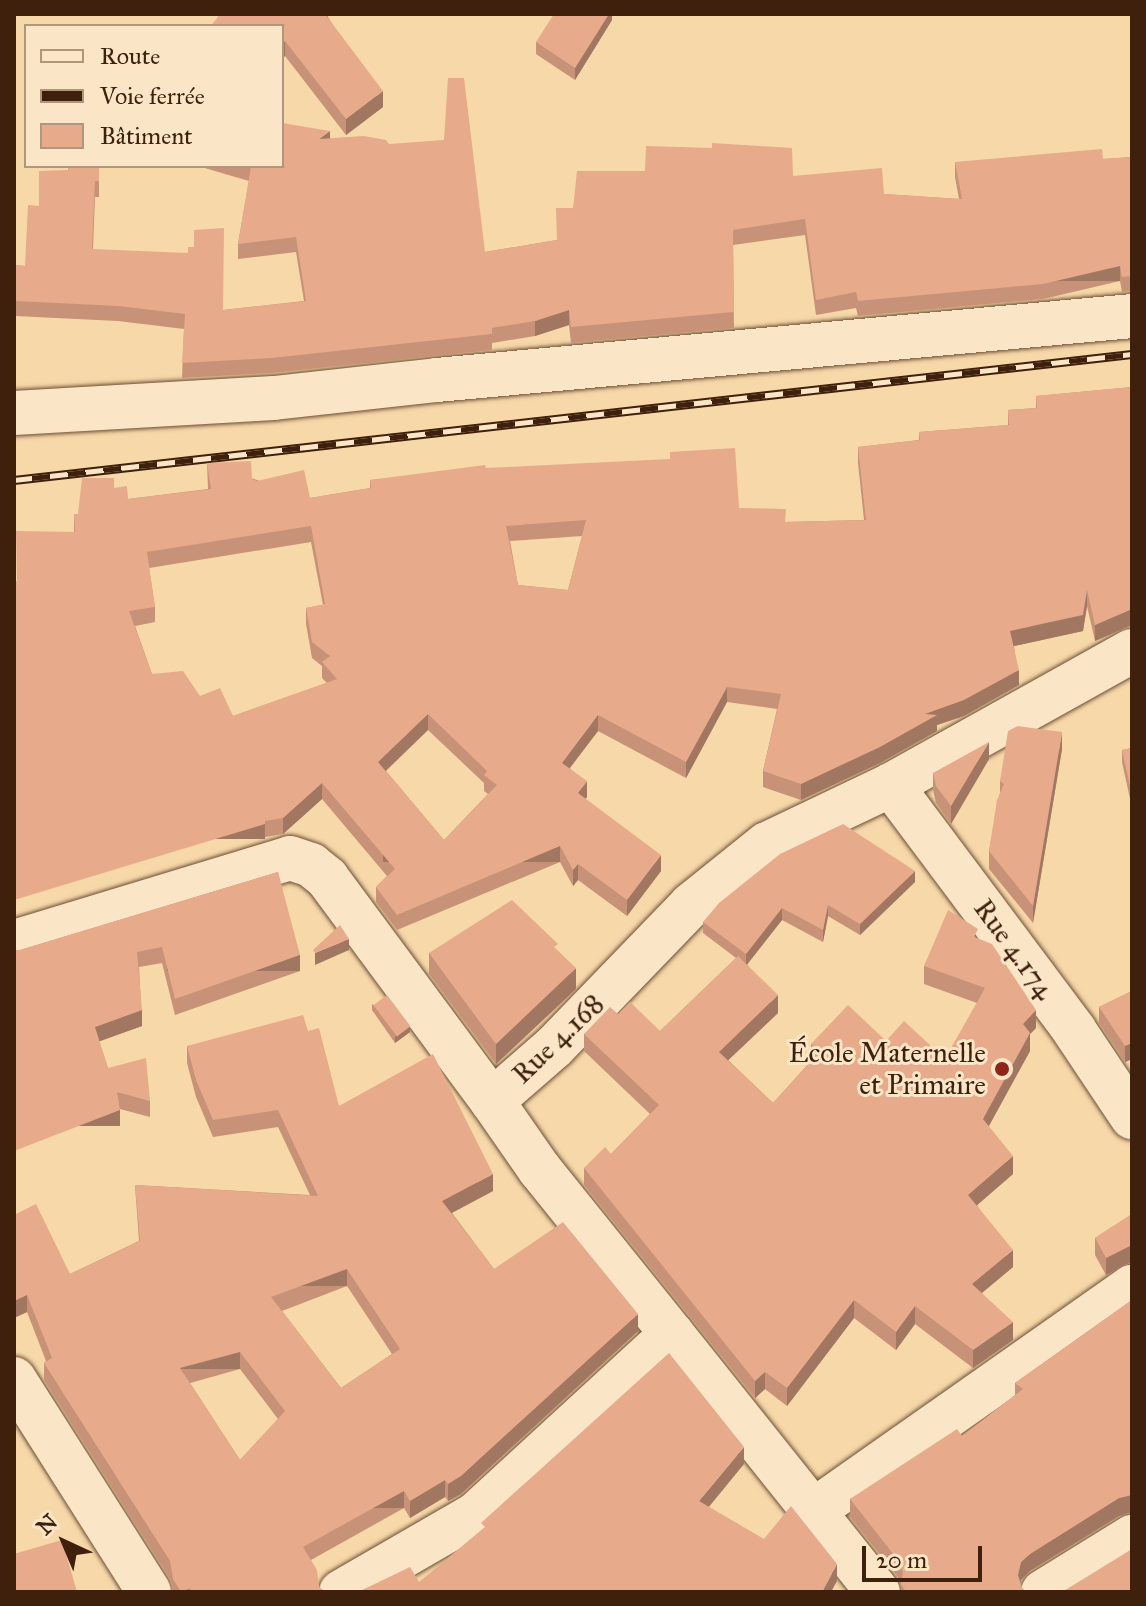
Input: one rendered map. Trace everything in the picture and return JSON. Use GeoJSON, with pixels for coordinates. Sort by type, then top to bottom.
{"type":"FeatureCollection","features":[{"type":"Feature","properties":{"kind":"street"},"geometry":{"type":"LineString","coordinates":[[14,413],[274,398],[453,378],[1132,316]]}},
{"type":"Feature","properties":{"kind":"street","name":"Rue 4.168"},"geometry":{"type":"LineString","coordinates":[[14,942],[290,858],[311,865],[327,878],[492,1101],[554,1047],[691,905],[756,853],[891,785],[1132,651]]}},
{"type":"Feature","properties":{"kind":"street","name":"Rue 4.174"},"geometry":{"type":"LineString","coordinates":[[891,785],[1074,1030],[1132,1117]]}},
{"type":"Feature","properties":{"kind":"street"},"geometry":{"type":"LineString","coordinates":[[492,1101],[540,1170],[878,1592]]}},
{"type":"Feature","properties":{"kind":"street"},"geometry":{"type":"LineString","coordinates":[[813,1511],[1132,1287]]}},
{"type":"Feature","properties":{"kind":"street"},"geometry":{"type":"LineString","coordinates":[[341,1592],[476,1514],[672,1334]]}},
{"type":"Feature","properties":{"kind":"street"},"geometry":{"type":"LineString","coordinates":[[14,1379],[149,1592]]}},
{"type":"Feature","properties":{"kind":"street"},"geometry":{"type":"LineString","coordinates":[[1043,1592],[1132,1537]]}},
{"type":"Feature","properties":{"kind":"building"},"geometry":{"type":"Polygon","coordinates":[[[220,14],[325,14],[383,91],[346,119],[284,42],[284,24],[212,24],[220,14]]]}},
{"type":"Feature","properties":{"kind":"building"},"geometry":{"type":"Polygon","coordinates":[[[554,14],[609,14],[575,68],[536,42],[554,14]]]}},
{"type":"Feature","properties":{"kind":"building"},"geometry":{"type":"Polygon","coordinates":[[[448,78],[464,78],[485,252],[557,240],[556,208],[573,208],[577,171],[645,171],[646,146],[712,148],[712,143],[792,148],[793,176],[882,168],[884,194],[962,199],[955,162],[1102,149],[1103,159],[1132,157],[1132,276],[1122,277],[1120,266],[1043,284],[858,301],[856,292],[816,300],[805,219],[733,230],[734,312],[571,327],[569,310],[535,321],[492,328],[492,334],[272,358],[182,363],[185,314],[118,306],[15,301],[14,315],[14,265],[25,266],[28,205],[39,206],[39,171],[99,168],[99,181],[95,181],[92,249],[188,253],[188,247],[194,247],[194,230],[224,228],[223,310],[306,301],[296,237],[238,244],[251,168],[284,168],[284,123],[330,131],[319,139],[364,136],[386,140],[389,144],[444,140],[448,78]]]}},
{"type":"Feature","properties":{"kind":"building"},"geometry":{"type":"Polygon","coordinates":[[[1132,387],[1132,609],[1095,625],[1087,590],[1083,615],[1010,631],[1019,670],[964,700],[925,714],[937,715],[880,747],[801,784],[763,771],[781,694],[727,687],[686,762],[598,715],[562,763],[587,781],[578,793],[661,855],[627,900],[578,864],[573,870],[560,846],[397,915],[376,887],[395,869],[322,783],[283,818],[14,900],[16,531],[75,532],[74,514],[78,514],[82,478],[114,478],[114,488],[127,486],[128,499],[211,489],[207,463],[251,461],[252,479],[257,481],[304,470],[310,498],[371,488],[370,480],[485,465],[486,468],[670,459],[670,452],[735,448],[739,508],[786,509],[785,522],[866,520],[858,447],[920,440],[919,432],[1009,425],[1008,410],[1037,408],[1036,396],[1132,387]],[[586,520],[506,526],[518,585],[568,590],[586,520]],[[311,526],[147,552],[155,607],[129,611],[152,674],[183,671],[200,696],[220,688],[233,716],[337,679],[322,662],[330,656],[312,642],[306,608],[325,604],[311,526]],[[428,714],[378,762],[444,840],[497,785],[484,775],[487,771],[428,714]]]}},
{"type":"Feature","properties":{"kind":"building"},"geometry":{"type":"Polygon","coordinates":[[[1018,726],[1062,732],[1033,906],[989,851],[997,800],[1004,784],[1000,781],[1008,731],[1018,726]]]}},
{"type":"Feature","properties":{"kind":"building"},"geometry":{"type":"Polygon","coordinates":[[[989,742],[951,806],[936,786],[933,773],[989,742]]]}},
{"type":"Feature","properties":{"kind":"building"},"geometry":{"type":"Polygon","coordinates":[[[1132,748],[1132,795],[1122,750],[1132,748]]]}},
{"type":"Feature","properties":{"kind":"building"},"geometry":{"type":"Polygon","coordinates":[[[843,824],[915,871],[860,924],[828,905],[823,930],[782,908],[746,954],[703,922],[719,903],[780,854],[843,824]]]}},
{"type":"Feature","properties":{"kind":"building"},"geometry":{"type":"Polygon","coordinates":[[[278,872],[300,955],[175,999],[162,947],[137,952],[142,1010],[95,1027],[108,1068],[146,1058],[150,1101],[117,1092],[120,1110],[14,1151],[14,950],[278,872]]]}},
{"type":"Feature","properties":{"kind":"building"},"geometry":{"type":"Polygon","coordinates":[[[512,900],[558,944],[554,947],[576,968],[496,1044],[429,953],[512,900]]]}},
{"type":"Feature","properties":{"kind":"building"},"geometry":{"type":"Polygon","coordinates":[[[948,910],[978,929],[974,937],[992,944],[1036,1010],[1023,1024],[1030,1033],[983,1119],[1013,1156],[968,1195],[1013,1250],[972,1284],[1013,1322],[973,1350],[915,1306],[896,1332],[854,1300],[787,1388],[765,1372],[755,1381],[584,1168],[605,1147],[611,1154],[659,1105],[584,1034],[610,1007],[618,1014],[630,1002],[660,1031],[738,956],[778,995],[719,1052],[773,1103],[820,1052],[811,1044],[848,1005],[886,1041],[904,1021],[945,1059],[985,988],[924,966],[948,910]]]}},
{"type":"Feature","properties":{"kind":"building"},"geometry":{"type":"Polygon","coordinates":[[[340,925],[349,939],[315,953],[313,950],[340,925]]]}},
{"type":"Feature","properties":{"kind":"building"},"geometry":{"type":"Polygon","coordinates":[[[1132,991],[1132,1043],[1125,1046],[1099,1007],[1132,991]]]}},
{"type":"Feature","properties":{"kind":"building"},"geometry":{"type":"Polygon","coordinates":[[[387,995],[410,1026],[397,1036],[373,1005],[387,995]]]}},
{"type":"Feature","properties":{"kind":"building"},"geometry":{"type":"Polygon","coordinates":[[[303,1015],[308,1031],[319,1028],[339,1106],[433,1054],[493,1174],[442,1201],[494,1269],[563,1222],[638,1314],[461,1476],[448,1484],[445,1480],[410,1501],[404,1491],[303,1547],[317,1570],[319,1587],[325,1592],[192,1592],[190,1588],[181,1592],[173,1579],[170,1561],[44,1363],[52,1358],[27,1295],[14,1301],[14,1215],[36,1204],[70,1274],[140,1241],[135,1185],[318,1196],[278,1110],[213,1120],[196,1080],[187,1046],[303,1015]],[[347,1269],[271,1297],[341,1388],[400,1349],[347,1269]],[[240,1352],[180,1368],[240,1460],[285,1411],[240,1352]]]}},
{"type":"Feature","properties":{"kind":"building"},"geometry":{"type":"Polygon","coordinates":[[[1132,1214],[1132,1245],[1106,1258],[1095,1238],[1132,1214]]]}},
{"type":"Feature","properties":{"kind":"building"},"geometry":{"type":"Polygon","coordinates":[[[1132,1300],[1132,1495],[1119,1498],[1021,1562],[1018,1575],[1026,1592],[906,1592],[901,1584],[903,1572],[898,1560],[850,1499],[957,1429],[962,1436],[1023,1389],[1015,1383],[1132,1300]]]}},
{"type":"Feature","properties":{"kind":"building"},"geometry":{"type":"Polygon","coordinates":[[[669,1353],[744,1447],[699,1501],[764,1539],[791,1506],[837,1564],[822,1592],[358,1592],[410,1567],[419,1582],[485,1527],[481,1523],[669,1353]]]}},
{"type":"Feature","properties":{"kind":"building"},"geometry":{"type":"Polygon","coordinates":[[[62,1540],[77,1592],[14,1592],[14,1554],[62,1540]]]}},
{"type":"Feature","properties":{"kind":"building"},"geometry":{"type":"Polygon","coordinates":[[[1132,1549],[1132,1592],[1062,1592],[1132,1549]]]}},
{"type":"Feature","properties":{"kind":"railway"},"geometry":{"type":"LineString","coordinates":[[14,480],[1132,354]]}},
{"type":"Feature","properties":{"kind":"place","name":"École Maternelle et Primaire"},"geometry":{"type":"Point","coordinates":[1002,1069]}}]}
